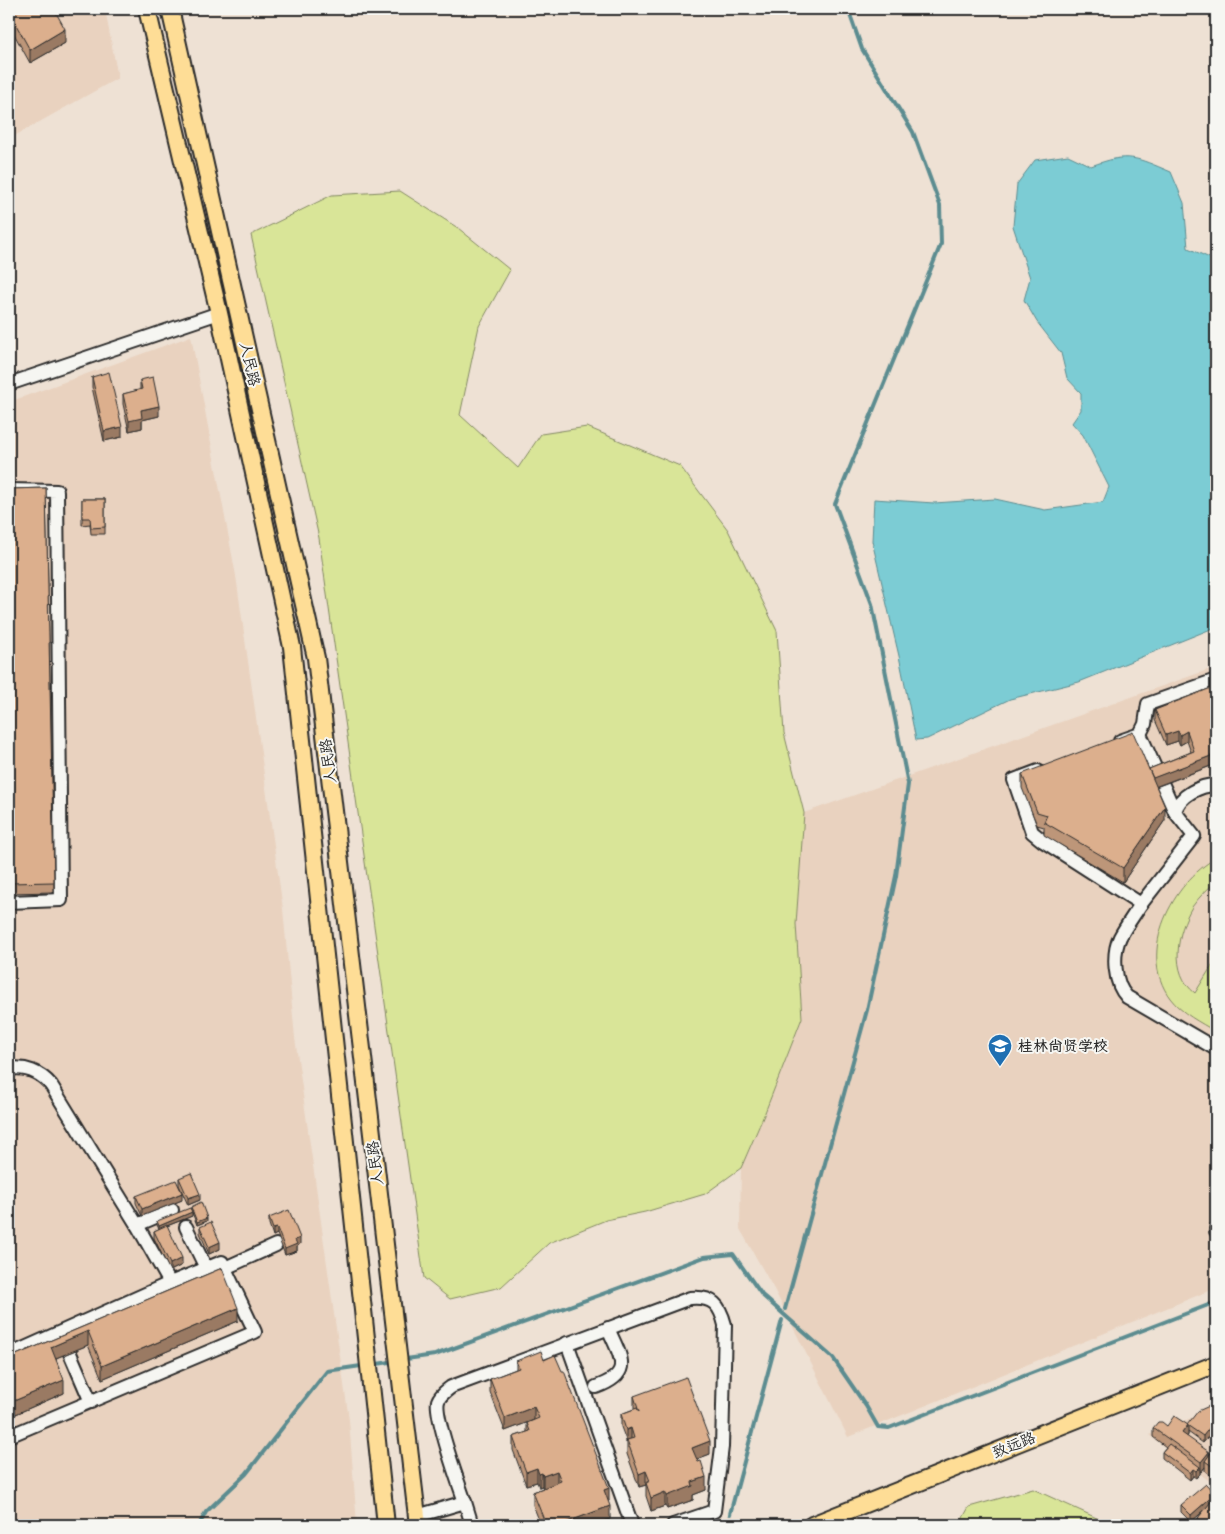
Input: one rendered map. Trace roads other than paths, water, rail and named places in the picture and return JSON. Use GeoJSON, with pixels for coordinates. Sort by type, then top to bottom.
{"type":"FeatureCollection","features":[{"type":"Feature","properties":{"kind":"main road","name":"人民路"},"geometry":{"type":"LineString","coordinates":[[147,9],[219,313],[292,647],[386,1525]]}},
{"type":"Feature","properties":{"kind":"main road","name":"人民路"},"geometry":{"type":"LineString","coordinates":[[170,9],[316,658],[417,1521]]}},
{"type":"Feature","properties":{"kind":"main road","name":"致远路"},"geometry":{"type":"LineString","coordinates":[[812,1525],[1216,1364]]}},
{"type":"Feature","properties":{"kind":"street"},"geometry":{"type":"LineString","coordinates":[[9,384],[219,313]]}},
{"type":"Feature","properties":{"kind":"street"},"geometry":{"type":"LineString","coordinates":[[9,490],[57,490],[61,900],[9,902]]}},
{"type":"Feature","properties":{"kind":"street"},"geometry":{"type":"LineString","coordinates":[[1104,747],[1140,734],[1145,724],[1148,704],[1216,680]]}},
{"type":"Feature","properties":{"kind":"street"},"geometry":{"type":"LineString","coordinates":[[1140,734],[1174,812],[1194,836],[1141,904],[1121,936],[1118,944],[1116,968],[1121,990],[1127,997],[1216,1049]]}},
{"type":"Feature","properties":{"kind":"street"},"geometry":{"type":"LineString","coordinates":[[1050,767],[1014,780],[1032,832],[1141,904]]}},
{"type":"Feature","properties":{"kind":"street"},"geometry":{"type":"LineString","coordinates":[[1174,812],[1179,803],[1190,794],[1204,787],[1216,785]]}},
{"type":"Feature","properties":{"kind":"street"},"geometry":{"type":"LineString","coordinates":[[9,1069],[28,1069],[47,1081],[137,1225],[170,1284]]}},
{"type":"Feature","properties":{"kind":"street"},"geometry":{"type":"LineString","coordinates":[[137,1225],[172,1210]]}},
{"type":"Feature","properties":{"kind":"street"},"geometry":{"type":"LineString","coordinates":[[186,1228],[206,1268]]}},
{"type":"Feature","properties":{"kind":"street"},"geometry":{"type":"LineString","coordinates":[[225,1268],[276,1245]]}},
{"type":"Feature","properties":{"kind":"street"},"geometry":{"type":"LineString","coordinates":[[9,1355],[222,1262],[255,1332],[9,1436]]}},
{"type":"Feature","properties":{"kind":"street"},"geometry":{"type":"LineString","coordinates":[[472,1525],[441,1425],[437,1406],[439,1398],[451,1387],[690,1298],[701,1298],[716,1304],[725,1326],[722,1447],[714,1511],[673,1525]]}},
{"type":"Feature","properties":{"kind":"street"},"geometry":{"type":"LineString","coordinates":[[596,1387],[613,1380],[622,1363],[608,1328]]}},
{"type":"Feature","properties":{"kind":"street"},"geometry":{"type":"LineString","coordinates":[[60,1332],[91,1402]]}},
{"type":"Feature","properties":{"kind":"street"},"geometry":{"type":"LineString","coordinates":[[567,1343],[632,1525]]}},
{"type":"Feature","properties":{"kind":"street"},"geometry":{"type":"LineString","coordinates":[[417,1521],[465,1502]]}},
{"type":"Feature","properties":{"kind":"water"},"geometry":{"type":"Polygon","coordinates":[[[1068,155],[1091,166],[1114,159],[1132,158],[1171,172],[1184,203],[1188,248],[1216,261],[1216,627],[1079,682],[1010,699],[927,739],[916,740],[899,656],[872,541],[874,499],[934,503],[995,499],[1045,510],[1103,502],[1109,487],[1083,435],[1072,423],[1081,410],[1081,393],[1067,378],[1061,353],[1037,322],[1024,300],[1030,278],[1013,226],[1017,184],[1035,160],[1068,155]]]}},
{"type":"Feature","properties":{"kind":"waterway"},"geometry":{"type":"LineString","coordinates":[[785,1309],[867,1010],[896,876],[908,784],[872,604],[835,504],[941,244],[940,205],[913,132],[862,49],[848,9]]}},
{"type":"Feature","properties":{"kind":"waterway"},"geometry":{"type":"LineString","coordinates":[[406,1359],[435,1355],[704,1257],[733,1254],[762,1295],[833,1358],[878,1427],[889,1428],[1216,1302]]}},
{"type":"Feature","properties":{"kind":"waterway"},"geometry":{"type":"LineString","coordinates":[[730,1514],[782,1320]]}},
{"type":"Feature","properties":{"kind":"waterway"},"geometry":{"type":"LineString","coordinates":[[377,1364],[390,1362]]}},
{"type":"Feature","properties":{"kind":"waterway"},"geometry":{"type":"LineString","coordinates":[[199,1525],[206,1512],[246,1474],[327,1371],[361,1366]]}},
{"type":"Feature","properties":{"kind":"place","name":"桂林尚贤学校"},"geometry":{"type":"Point","coordinates":[1000,1067]}}]}
